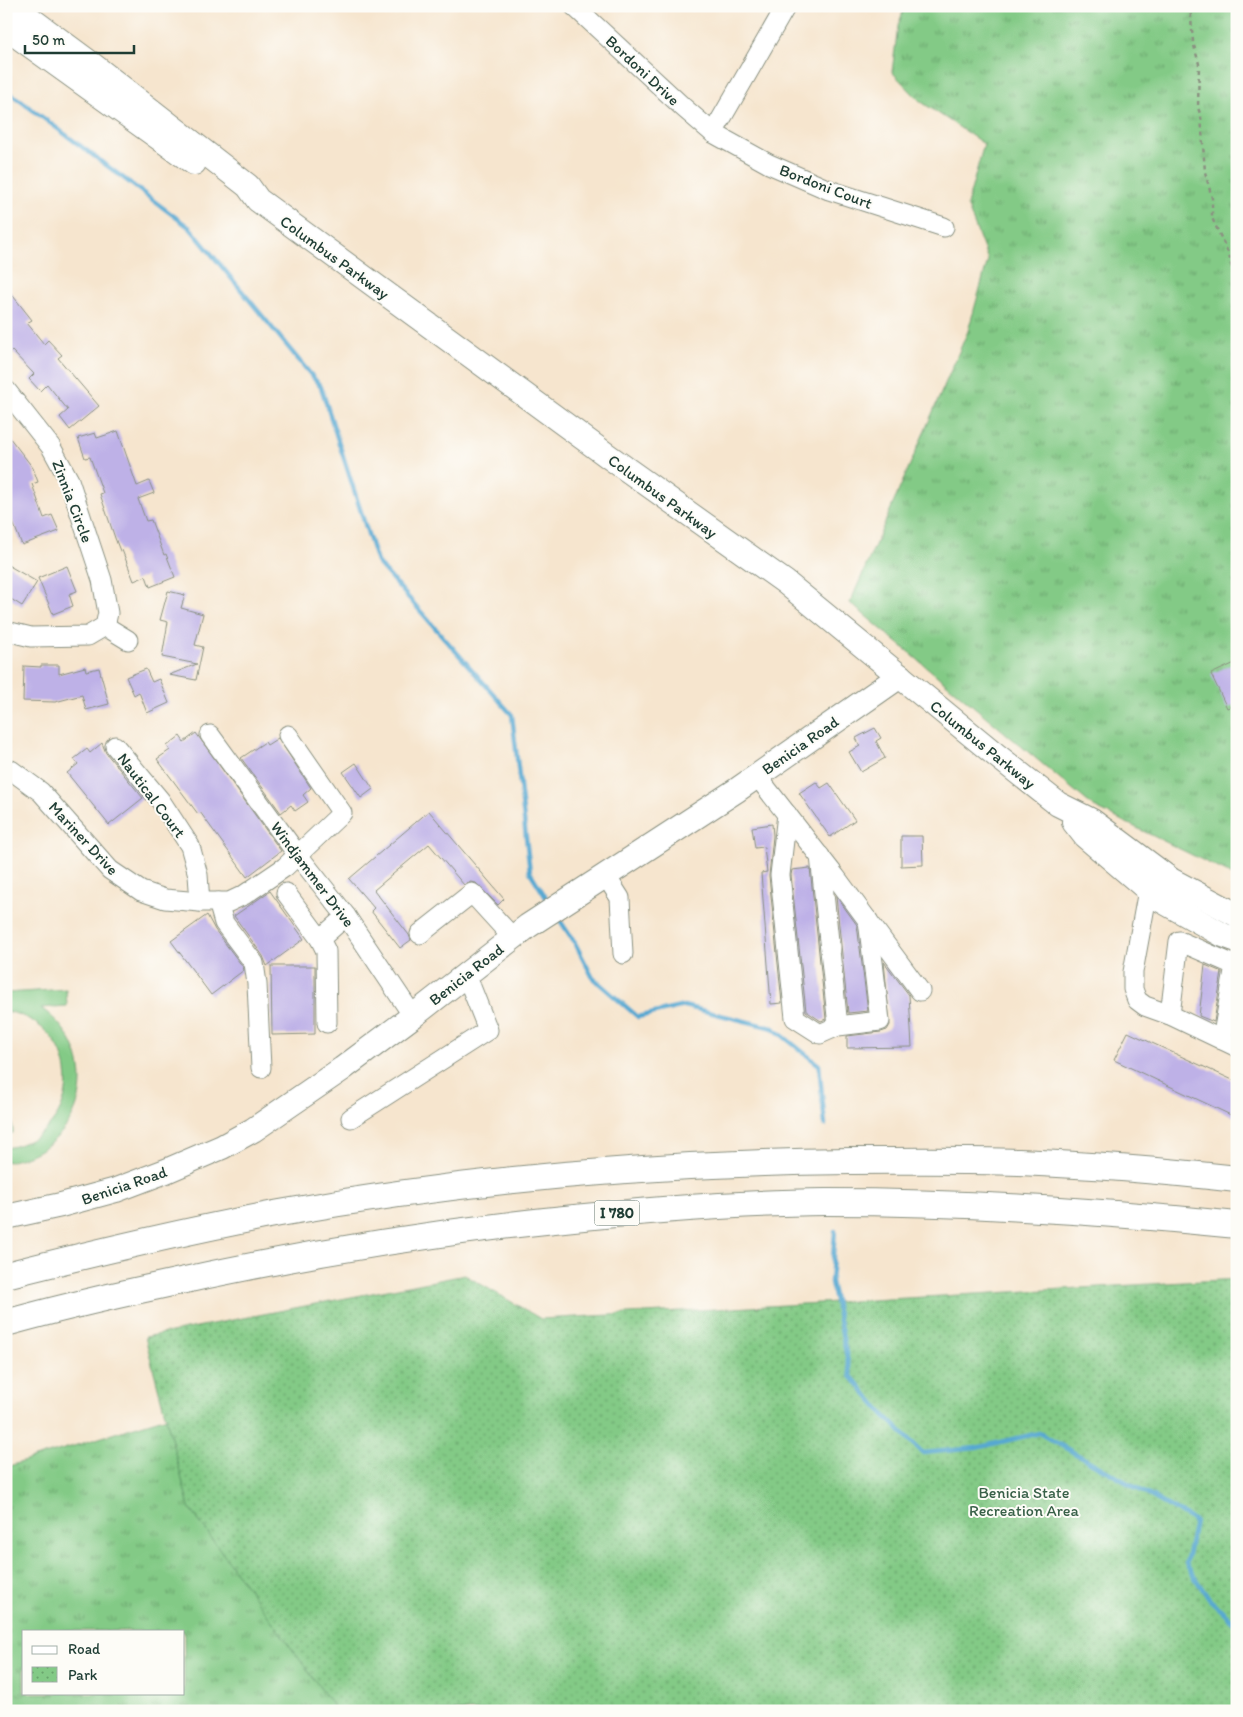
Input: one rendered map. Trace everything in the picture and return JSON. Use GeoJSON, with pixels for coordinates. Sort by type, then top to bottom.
{"type":"FeatureCollection","features":[{"type":"Feature","properties":{"kind":"highway"},"geometry":{"type":"LineString","coordinates":[[6,1275],[104,1250],[282,1212],[444,1187],[612,1171],[750,1163],[937,1160],[1019,1162],[1237,1179]]}},
{"type":"Feature","properties":{"kind":"highway","name":"I 780"},"geometry":{"type":"LineString","coordinates":[[6,1323],[236,1268],[337,1249],[492,1227],[625,1212],[824,1202],[950,1204],[1100,1212],[1237,1225]]}},
{"type":"Feature","properties":{"kind":"main road","name":"Columbus Parkway"},"geometry":{"type":"LineString","coordinates":[[13,6],[90,63],[248,186],[258,200],[608,456],[785,582],[1058,804],[1085,836],[1152,879],[1171,880],[1237,915]]}},
{"type":"Feature","properties":{"kind":"main road","name":"Columbus Parkway"},"geometry":{"type":"LineString","coordinates":[[6,28],[240,196],[258,200]]}},
{"type":"Feature","properties":{"kind":"main road","name":"Benicia Road"},"geometry":{"type":"LineString","coordinates":[[6,1217],[116,1190],[222,1147],[254,1130],[413,1016],[528,926],[757,776],[900,676]]}},
{"type":"Feature","properties":{"kind":"main road","name":"Columbus Parkway"},"geometry":{"type":"LineString","coordinates":[[1152,879],[1159,899],[1223,935],[1237,940]]}},
{"type":"Feature","properties":{"kind":"street","name":"Bordoni Drive"},"geometry":{"type":"LineString","coordinates":[[574,6],[684,108],[713,132]]}},
{"type":"Feature","properties":{"kind":"street"},"geometry":{"type":"LineString","coordinates":[[713,132],[786,6]]}},
{"type":"Feature","properties":{"kind":"street","name":"Bordoni Court"},"geometry":{"type":"LineString","coordinates":[[713,132],[769,164],[829,190],[944,227]]}},
{"type":"Feature","properties":{"kind":"street","name":"Zinnia Circle"},"geometry":{"type":"LineString","coordinates":[[6,390],[51,447],[68,480],[102,580],[108,613],[105,626]]}},
{"type":"Feature","properties":{"kind":"street"},"geometry":{"type":"LineString","coordinates":[[6,631],[31,637],[88,636],[105,626],[128,640]]}},
{"type":"Feature","properties":{"kind":"street","name":"Windjammer Drive"},"geometry":{"type":"LineString","coordinates":[[210,735],[297,854],[346,916],[413,1016]]}},
{"type":"Feature","properties":{"kind":"street","name":"Mariner Drive"},"geometry":{"type":"LineString","coordinates":[[11,770],[41,792],[110,870],[141,891],[165,899],[229,902],[244,895],[285,866],[342,814],[288,735]]}},
{"type":"Feature","properties":{"kind":"street","name":"Nautical Court"},"geometry":{"type":"LineString","coordinates":[[115,746],[160,800],[190,846],[198,875],[209,902],[254,963],[257,984],[261,1068]]}},
{"type":"Feature","properties":{"kind":"street"},"geometry":{"type":"LineString","coordinates":[[757,776],[820,856],[920,991]]}},
{"type":"Feature","properties":{"kind":"street"},"geometry":{"type":"LineString","coordinates":[[787,814],[780,875],[794,1018],[820,1034],[838,1026],[880,1021],[868,920]]}},
{"type":"Feature","properties":{"kind":"street"},"geometry":{"type":"LineString","coordinates":[[820,856],[838,1026]]}},
{"type":"Feature","properties":{"kind":"street"},"geometry":{"type":"LineString","coordinates":[[606,876],[620,898],[622,954]]}},
{"type":"Feature","properties":{"kind":"street"},"geometry":{"type":"LineString","coordinates":[[1152,879],[1133,972],[1137,1000],[1145,1006],[1170,1015],[1233,1045],[1234,971],[1232,964],[1179,941],[1170,1015]]}},
{"type":"Feature","properties":{"kind":"street"},"geometry":{"type":"LineString","coordinates":[[286,893],[320,939],[326,951],[327,1023]]}},
{"type":"Feature","properties":{"kind":"street"},"geometry":{"type":"LineString","coordinates":[[420,934],[472,893],[513,938]]}},
{"type":"Feature","properties":{"kind":"street"},"geometry":{"type":"LineString","coordinates":[[320,939],[346,916]]}},
{"type":"Feature","properties":{"kind":"street"},"geometry":{"type":"LineString","coordinates":[[351,1118],[488,1030],[466,974]]}},
{"type":"Feature","properties":{"kind":"path"},"geometry":{"type":"LineString","coordinates":[[1190,6],[1193,42],[1199,64],[1198,108],[1201,116],[1205,172],[1212,198],[1212,218],[1229,255],[1237,289]]}},
{"type":"Feature","properties":{"kind":"green space"},"geometry":{"type":"Polygon","coordinates":[[[905,6],[1237,6],[1237,877],[1094,807],[850,603],[968,331],[988,260],[967,205],[984,144],[920,101],[892,72],[898,26],[905,6]]]}},
{"type":"Feature","properties":{"kind":"green space"},"geometry":{"type":"Polygon","coordinates":[[[66,989],[67,1006],[41,1008],[62,1028],[75,1050],[81,1074],[79,1098],[70,1120],[55,1139],[34,1154],[6,1162],[6,1148],[33,1139],[52,1123],[63,1103],[67,1081],[63,1058],[52,1038],[33,1021],[6,1011],[6,993],[66,989]]]}},
{"type":"Feature","properties":{"kind":"green space"},"geometry":{"type":"Polygon","coordinates":[[[6,1032],[13,1133],[6,1134],[6,1032]]]}},
{"type":"Feature","properties":{"kind":"green space","name":"Benicia State Recreation Area"},"geometry":{"type":"Polygon","coordinates":[[[465,1275],[541,1319],[1237,1279],[1237,1711],[337,1711],[189,1507],[145,1337],[465,1275]]]}},
{"type":"Feature","properties":{"kind":"green space"},"geometry":{"type":"Polygon","coordinates":[[[427,1336],[763,1711],[6,1711],[6,1467],[427,1336]]]}},
{"type":"Feature","properties":{"kind":"building"},"geometry":{"type":"Polygon","coordinates":[[[6,287],[32,320],[27,323],[44,344],[48,340],[62,355],[58,358],[99,406],[70,430],[60,417],[68,410],[47,384],[40,391],[29,379],[34,374],[12,351],[6,356],[6,287]]]}},
{"type":"Feature","properties":{"kind":"building"},"geometry":{"type":"Polygon","coordinates":[[[118,431],[137,486],[149,481],[154,493],[138,499],[146,521],[151,520],[164,555],[166,554],[175,577],[150,587],[146,576],[134,581],[122,550],[120,551],[115,538],[100,494],[103,493],[90,457],[85,458],[78,438],[95,433],[97,438],[118,431]]]}},
{"type":"Feature","properties":{"kind":"building"},"geometry":{"type":"Polygon","coordinates":[[[6,433],[33,468],[38,482],[32,484],[44,518],[52,515],[59,531],[22,545],[6,505],[6,433]]]}},
{"type":"Feature","properties":{"kind":"building"},"geometry":{"type":"Polygon","coordinates":[[[6,564],[37,582],[22,606],[6,596],[6,564]]]}},
{"type":"Feature","properties":{"kind":"building"},"geometry":{"type":"Polygon","coordinates":[[[67,566],[77,591],[69,594],[73,606],[53,614],[38,578],[67,566]]]}},
{"type":"Feature","properties":{"kind":"building"},"geometry":{"type":"Polygon","coordinates":[[[168,591],[185,595],[181,608],[203,614],[195,645],[203,647],[196,680],[169,675],[197,664],[162,657],[168,622],[160,620],[168,591]]]}},
{"type":"Feature","properties":{"kind":"building"},"geometry":{"type":"Polygon","coordinates":[[[1237,662],[1237,704],[1227,708],[1211,674],[1237,662]]]}},
{"type":"Feature","properties":{"kind":"building"},"geometry":{"type":"Polygon","coordinates":[[[41,665],[59,665],[59,674],[85,667],[86,671],[99,668],[109,704],[86,710],[82,695],[55,702],[23,701],[24,666],[41,667],[41,665]]]}},
{"type":"Feature","properties":{"kind":"building"},"geometry":{"type":"Polygon","coordinates":[[[146,669],[152,682],[159,679],[169,703],[147,713],[139,692],[134,695],[126,677],[146,669]]]}},
{"type":"Feature","properties":{"kind":"building"},"geometry":{"type":"Polygon","coordinates":[[[875,728],[881,738],[876,741],[885,758],[861,772],[849,752],[860,746],[856,738],[875,728]]]}},
{"type":"Feature","properties":{"kind":"building"},"geometry":{"type":"Polygon","coordinates":[[[196,733],[281,851],[247,877],[200,812],[198,814],[157,759],[170,750],[167,746],[180,736],[184,742],[196,733]]]}},
{"type":"Feature","properties":{"kind":"building"},"geometry":{"type":"Polygon","coordinates":[[[278,738],[311,788],[303,795],[308,802],[295,811],[291,805],[281,813],[241,758],[265,742],[267,745],[278,738]]]}},
{"type":"Feature","properties":{"kind":"building"},"geometry":{"type":"Polygon","coordinates":[[[102,743],[106,753],[143,798],[109,825],[67,773],[78,764],[74,759],[87,749],[90,753],[102,743]]]}},
{"type":"Feature","properties":{"kind":"building"},"geometry":{"type":"Polygon","coordinates":[[[356,763],[373,789],[361,798],[343,772],[356,763]]]}},
{"type":"Feature","properties":{"kind":"building"},"geometry":{"type":"Polygon","coordinates":[[[816,782],[821,788],[829,783],[855,820],[830,837],[799,793],[816,782]]]}},
{"type":"Feature","properties":{"kind":"building"},"geometry":{"type":"Polygon","coordinates":[[[429,811],[504,899],[498,905],[476,883],[470,882],[464,885],[429,844],[374,890],[409,935],[411,940],[400,948],[371,911],[374,908],[349,879],[429,811]]]}},
{"type":"Feature","properties":{"kind":"building"},"geometry":{"type":"Polygon","coordinates":[[[772,824],[773,836],[769,876],[782,1003],[771,1004],[761,873],[767,872],[764,847],[755,848],[752,827],[772,824]]]}},
{"type":"Feature","properties":{"kind":"building"},"geometry":{"type":"Polygon","coordinates":[[[901,836],[922,836],[923,865],[901,866],[901,836]]]}},
{"type":"Feature","properties":{"kind":"building"},"geometry":{"type":"Polygon","coordinates":[[[810,868],[826,1019],[821,1021],[806,1011],[791,875],[792,870],[810,868]]]}},
{"type":"Feature","properties":{"kind":"building"},"geometry":{"type":"Polygon","coordinates":[[[270,891],[304,939],[267,966],[263,956],[234,916],[270,891]]]}},
{"type":"Feature","properties":{"kind":"building"},"geometry":{"type":"Polygon","coordinates":[[[836,896],[857,925],[868,1011],[848,1013],[836,896]]]}},
{"type":"Feature","properties":{"kind":"building"},"geometry":{"type":"Polygon","coordinates":[[[207,915],[215,930],[244,970],[211,995],[171,941],[207,915]]]}},
{"type":"Feature","properties":{"kind":"building"},"geometry":{"type":"Polygon","coordinates":[[[884,962],[909,995],[912,1047],[847,1048],[847,1036],[881,1032],[887,1030],[890,1025],[884,962]]]}},
{"type":"Feature","properties":{"kind":"building"},"geometry":{"type":"Polygon","coordinates":[[[1205,965],[1222,972],[1214,1022],[1199,1016],[1205,965]]]}},
{"type":"Feature","properties":{"kind":"building"},"geometry":{"type":"Polygon","coordinates":[[[271,966],[315,966],[315,1034],[272,1035],[271,966]]]}},
{"type":"Feature","properties":{"kind":"building"},"geometry":{"type":"Polygon","coordinates":[[[1128,1032],[1237,1082],[1237,1118],[1114,1060],[1128,1032]]]}},
{"type":"Feature","properties":{"kind":"waterway"},"geometry":{"type":"LineString","coordinates":[[6,90],[190,228],[321,387],[377,562],[512,715],[530,872],[547,899]]}},
{"type":"Feature","properties":{"kind":"waterway"},"geometry":{"type":"LineString","coordinates":[[559,919],[575,943],[593,978],[638,1017],[684,1006],[773,1028],[819,1065],[825,1125]]}},
{"type":"Feature","properties":{"kind":"waterway"},"geometry":{"type":"LineString","coordinates":[[835,1231],[831,1282],[851,1376],[884,1415],[923,1453],[976,1448],[1039,1433],[1195,1521],[1186,1564],[1209,1599],[1237,1624]]}}]}
